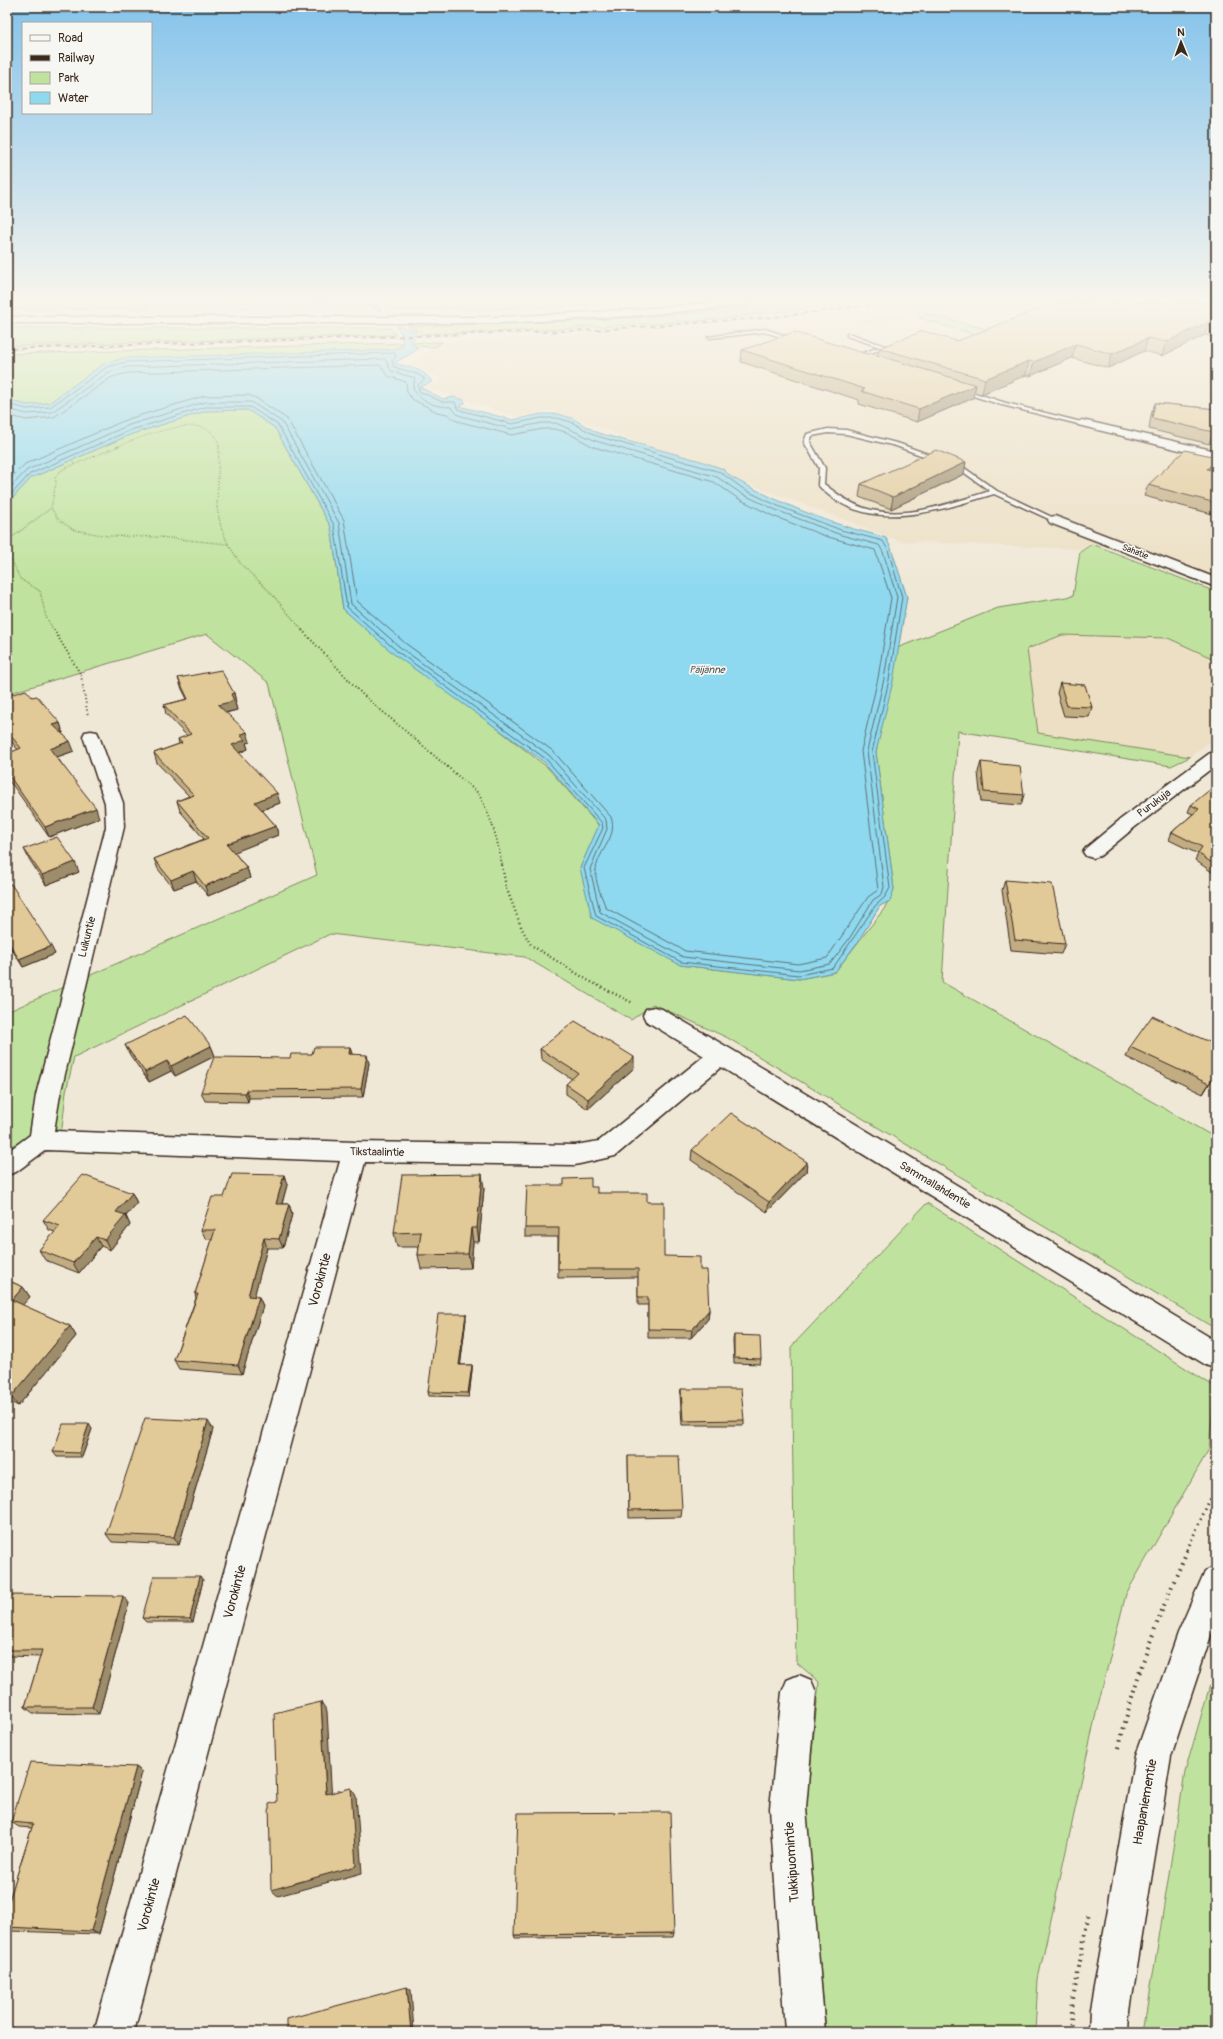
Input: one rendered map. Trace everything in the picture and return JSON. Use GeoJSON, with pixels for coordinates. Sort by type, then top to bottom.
{"type":"FeatureCollection","features":[{"type":"Feature","properties":{"kind":"main road"},"geometry":{"type":"LineString","coordinates":[[1082,423],[1216,455]]}},
{"type":"Feature","properties":{"kind":"main road","name":"Sahatie"},"geometry":{"type":"LineString","coordinates":[[1054,520],[1216,583]]}},
{"type":"Feature","properties":{"kind":"main road","name":"Luikuntie"},"geometry":{"type":"LineString","coordinates":[[41,1140],[48,1095],[115,827],[114,804],[91,736]]}},
{"type":"Feature","properties":{"kind":"main road","name":"Purukuja"},"geometry":{"type":"LineString","coordinates":[[1093,852],[1128,823],[1216,757]]}},
{"type":"Feature","properties":{"kind":"main road","name":"Sammallahdentie"},"geometry":{"type":"LineString","coordinates":[[654,1015],[721,1054],[1216,1356]]}},
{"type":"Feature","properties":{"kind":"main road","name":"Tikstaalintie"},"geometry":{"type":"LineString","coordinates":[[41,1140],[355,1152],[575,1155],[606,1149],[721,1054]]}},
{"type":"Feature","properties":{"kind":"main road"},"geometry":{"type":"LineString","coordinates":[[7,1165],[41,1140]]}},
{"type":"Feature","properties":{"kind":"main road","name":"Vorokintie"},"geometry":{"type":"LineString","coordinates":[[114,2032],[355,1152]]}},
{"type":"Feature","properties":{"kind":"main road","name":"Haapaniementie"},"geometry":{"type":"LineString","coordinates":[[1109,2032],[1110,2010],[1152,1756],[1194,1633],[1216,1582]]}},
{"type":"Feature","properties":{"kind":"main road","name":"Tukkipuomintie"},"geometry":{"type":"LineString","coordinates":[[799,1692],[788,1808],[805,2032]]}},
{"type":"Feature","properties":{"kind":"lane"},"geometry":{"type":"LineString","coordinates":[[982,397],[1082,423]]}},
{"type":"Feature","properties":{"kind":"lane"},"geometry":{"type":"LineString","coordinates":[[995,492],[910,514],[877,514],[848,505],[830,494],[821,485],[824,476],[818,459],[807,442],[809,435],[840,432],[898,445],[961,468],[995,492],[1054,520]]}},
{"type":"Feature","properties":{"kind":"path"},"geometry":{"type":"LineString","coordinates":[[7,541],[51,508],[56,483],[55,477],[63,469],[153,434],[186,427],[208,428],[216,432],[219,440],[219,468],[216,501],[221,531],[232,554],[247,571],[266,588],[357,690],[478,793],[488,811],[499,846],[506,887],[522,929],[531,945],[588,981],[654,1015]]}},
{"type":"Feature","properties":{"kind":"path"},"geometry":{"type":"LineString","coordinates":[[51,508],[58,519],[74,530],[108,536],[159,537],[228,544]]}},
{"type":"Feature","properties":{"kind":"path"},"geometry":{"type":"LineString","coordinates":[[7,557],[12,561],[20,579],[40,591],[46,617],[81,675],[91,736]]}},
{"type":"Feature","properties":{"kind":"shaded area"},"geometry":{"type":"Polygon","coordinates":[[[455,397],[1216,397],[1216,583],[1103,539],[1080,549],[900,541],[553,410],[517,417],[455,397]]]}},
{"type":"Feature","properties":{"kind":"shaded area"},"geometry":{"type":"Polygon","coordinates":[[[1062,635],[1172,638],[1216,659],[1216,737],[1190,757],[1038,733],[1027,648],[1062,635]]]}},
{"type":"Feature","properties":{"kind":"green space"},"geometry":{"type":"Polygon","coordinates":[[[7,397],[57,397],[49,403],[27,405],[7,400],[7,397]]]}},
{"type":"Feature","properties":{"kind":"green space"},"geometry":{"type":"Polygon","coordinates":[[[248,410],[275,428],[331,527],[343,609],[547,767],[599,826],[580,868],[680,965],[799,979],[835,972],[884,909],[894,889],[876,752],[897,648],[998,608],[1073,596],[1080,552],[1092,544],[1216,592],[1216,660],[1168,638],[1062,635],[1027,649],[1038,733],[1190,757],[1171,766],[958,731],[942,982],[1216,1138],[1216,1329],[726,1037],[653,1004],[631,1020],[525,957],[330,934],[74,1057],[66,1092],[62,1128],[42,1150],[7,1175],[7,1012],[317,875],[269,683],[207,634],[7,694],[7,504],[31,478],[132,434],[206,411],[248,410]]]}},
{"type":"Feature","properties":{"kind":"green space"},"geometry":{"type":"Polygon","coordinates":[[[927,1203],[1215,1387],[1209,1449],[1126,1594],[1097,1709],[1038,1979],[1035,2032],[826,2032],[806,1812],[819,1682],[796,1662],[791,1347],[927,1203]]]}},
{"type":"Feature","properties":{"kind":"green space"},"geometry":{"type":"Polygon","coordinates":[[[1216,1664],[1216,2032],[1144,2032],[1185,1772],[1216,1664]]]}},
{"type":"Feature","properties":{"kind":"water","name":"Päijänne"},"geometry":{"type":"Polygon","coordinates":[[[57,397],[439,397],[443,399],[455,397],[464,400],[465,403],[459,406],[513,420],[541,414],[558,414],[572,418],[598,433],[701,461],[723,469],[731,477],[772,498],[829,521],[886,538],[891,548],[907,597],[893,681],[876,752],[894,889],[890,901],[880,906],[857,943],[835,972],[799,979],[680,965],[592,918],[580,868],[599,825],[544,762],[395,655],[343,609],[331,527],[275,428],[248,410],[206,411],[132,434],[31,478],[7,504],[7,400],[27,405],[49,403],[57,397]]]}},
{"type":"Feature","properties":{"kind":"building"},"geometry":{"type":"Polygon","coordinates":[[[881,397],[947,397],[919,409],[881,397]]]}},
{"type":"Feature","properties":{"kind":"building"},"geometry":{"type":"Polygon","coordinates":[[[1155,403],[1216,409],[1216,429],[1213,432],[1152,418],[1155,403]]]}},
{"type":"Feature","properties":{"kind":"building"},"geometry":{"type":"Polygon","coordinates":[[[936,450],[966,462],[893,497],[861,484],[936,450]]]}},
{"type":"Feature","properties":{"kind":"building"},"geometry":{"type":"Polygon","coordinates":[[[1185,450],[1216,457],[1216,460],[1207,469],[1216,471],[1216,503],[1148,485],[1185,450]]]}},
{"type":"Feature","properties":{"kind":"building"},"geometry":{"type":"Polygon","coordinates":[[[221,670],[234,693],[231,694],[234,701],[218,705],[247,732],[240,735],[245,740],[232,745],[277,793],[255,802],[276,826],[227,844],[247,868],[205,886],[193,871],[171,880],[154,859],[208,838],[177,801],[194,795],[154,753],[182,743],[178,739],[191,734],[164,705],[188,699],[178,678],[221,670]]]}},
{"type":"Feature","properties":{"kind":"building"},"geometry":{"type":"Polygon","coordinates":[[[1060,683],[1085,685],[1092,707],[1067,706],[1060,683]]]}},
{"type":"Feature","properties":{"kind":"building"},"geometry":{"type":"Polygon","coordinates":[[[26,690],[32,697],[37,696],[60,723],[53,725],[70,741],[50,749],[96,808],[45,827],[7,774],[7,754],[21,748],[7,731],[7,696],[26,690]]]}},
{"type":"Feature","properties":{"kind":"building"},"geometry":{"type":"Polygon","coordinates":[[[981,762],[1020,766],[1024,795],[984,792],[981,762]]]}},
{"type":"Feature","properties":{"kind":"building"},"geometry":{"type":"Polygon","coordinates":[[[1212,788],[1216,790],[1216,866],[1198,853],[1202,847],[1172,832],[1199,809],[1191,805],[1212,788]]]}},
{"type":"Feature","properties":{"kind":"building"},"geometry":{"type":"Polygon","coordinates":[[[57,837],[75,862],[42,875],[24,849],[57,837]]]}},
{"type":"Feature","properties":{"kind":"building"},"geometry":{"type":"Polygon","coordinates":[[[1005,880],[1052,884],[1065,944],[1015,940],[1005,880]]]}},
{"type":"Feature","properties":{"kind":"building"},"geometry":{"type":"Polygon","coordinates":[[[11,884],[51,946],[19,959],[7,940],[7,885],[11,884]]]}},
{"type":"Feature","properties":{"kind":"building"},"geometry":{"type":"Polygon","coordinates":[[[187,1015],[211,1046],[171,1066],[167,1061],[145,1072],[125,1045],[187,1015]]]}},
{"type":"Feature","properties":{"kind":"building"},"geometry":{"type":"Polygon","coordinates":[[[1152,1016],[1216,1045],[1216,1072],[1209,1084],[1130,1047],[1152,1016]]]}},
{"type":"Feature","properties":{"kind":"building"},"geometry":{"type":"Polygon","coordinates":[[[575,1021],[634,1057],[588,1099],[566,1084],[578,1073],[540,1049],[575,1021]]]}},
{"type":"Feature","properties":{"kind":"building"},"geometry":{"type":"Polygon","coordinates":[[[314,1047],[350,1047],[349,1054],[367,1055],[361,1089],[246,1090],[245,1093],[201,1092],[214,1057],[290,1058],[291,1054],[312,1054],[314,1047]]]}},
{"type":"Feature","properties":{"kind":"building"},"geometry":{"type":"Polygon","coordinates":[[[731,1113],[807,1162],[769,1202],[692,1150],[731,1113]]]}},
{"type":"Feature","properties":{"kind":"building"},"geometry":{"type":"Polygon","coordinates":[[[232,1174],[284,1175],[276,1204],[289,1204],[279,1239],[264,1238],[248,1296],[259,1297],[238,1365],[174,1360],[198,1294],[195,1294],[215,1230],[201,1230],[212,1197],[224,1197],[232,1174]]]}},
{"type":"Feature","properties":{"kind":"building"},"geometry":{"type":"Polygon","coordinates":[[[482,1174],[477,1228],[471,1228],[468,1254],[418,1255],[421,1232],[394,1233],[402,1175],[482,1174]]]}},
{"type":"Feature","properties":{"kind":"building"},"geometry":{"type":"Polygon","coordinates":[[[83,1175],[132,1193],[116,1212],[126,1215],[105,1240],[96,1237],[73,1263],[39,1250],[60,1226],[43,1220],[83,1175]]]}},
{"type":"Feature","properties":{"kind":"building"},"geometry":{"type":"Polygon","coordinates":[[[591,1178],[591,1187],[597,1187],[597,1193],[647,1193],[647,1202],[664,1202],[664,1256],[700,1257],[700,1270],[707,1270],[709,1310],[692,1330],[648,1329],[648,1297],[638,1297],[638,1269],[558,1269],[559,1228],[525,1228],[527,1185],[564,1185],[564,1179],[591,1178]]]}},
{"type":"Feature","properties":{"kind":"building"},"geometry":{"type":"Polygon","coordinates":[[[7,1280],[23,1287],[12,1300],[70,1326],[11,1397],[7,1395],[7,1280]]]}},
{"type":"Feature","properties":{"kind":"building"},"geometry":{"type":"Polygon","coordinates":[[[438,1314],[466,1314],[459,1365],[472,1365],[468,1393],[428,1392],[438,1314]]]}},
{"type":"Feature","properties":{"kind":"building"},"geometry":{"type":"Polygon","coordinates":[[[734,1335],[760,1336],[761,1359],[734,1358],[734,1335]]]}},
{"type":"Feature","properties":{"kind":"building"},"geometry":{"type":"Polygon","coordinates":[[[681,1389],[741,1389],[744,1420],[683,1421],[681,1389]]]}},
{"type":"Feature","properties":{"kind":"building"},"geometry":{"type":"Polygon","coordinates":[[[145,1418],[208,1421],[174,1537],[106,1534],[145,1418]]]}},
{"type":"Feature","properties":{"kind":"building"},"geometry":{"type":"Polygon","coordinates":[[[63,1424],[89,1424],[79,1453],[53,1452],[63,1424]]]}},
{"type":"Feature","properties":{"kind":"building"},"geometry":{"type":"Polygon","coordinates":[[[628,1456],[679,1456],[682,1509],[629,1510],[628,1456]]]}},
{"type":"Feature","properties":{"kind":"building"},"geometry":{"type":"Polygon","coordinates":[[[154,1576],[200,1576],[190,1619],[142,1618],[154,1576]]]}},
{"type":"Feature","properties":{"kind":"building"},"geometry":{"type":"Polygon","coordinates":[[[7,1595],[123,1596],[92,1707],[25,1707],[42,1650],[7,1650],[7,1595]]]}},
{"type":"Feature","properties":{"kind":"building"},"geometry":{"type":"Polygon","coordinates":[[[321,1702],[326,1794],[351,1788],[356,1866],[271,1890],[269,1804],[277,1802],[274,1713],[321,1702]]]}},
{"type":"Feature","properties":{"kind":"building"},"geometry":{"type":"Polygon","coordinates":[[[30,1762],[136,1767],[91,1931],[7,1927],[7,1907],[33,1824],[11,1822],[30,1762]]]}},
{"type":"Feature","properties":{"kind":"building"},"geometry":{"type":"Polygon","coordinates":[[[670,1812],[674,1933],[514,1935],[518,1813],[670,1812]]]}},
{"type":"Feature","properties":{"kind":"building"},"geometry":{"type":"Polygon","coordinates":[[[407,1987],[411,2032],[287,2032],[287,2019],[407,1987]]]}}]}
